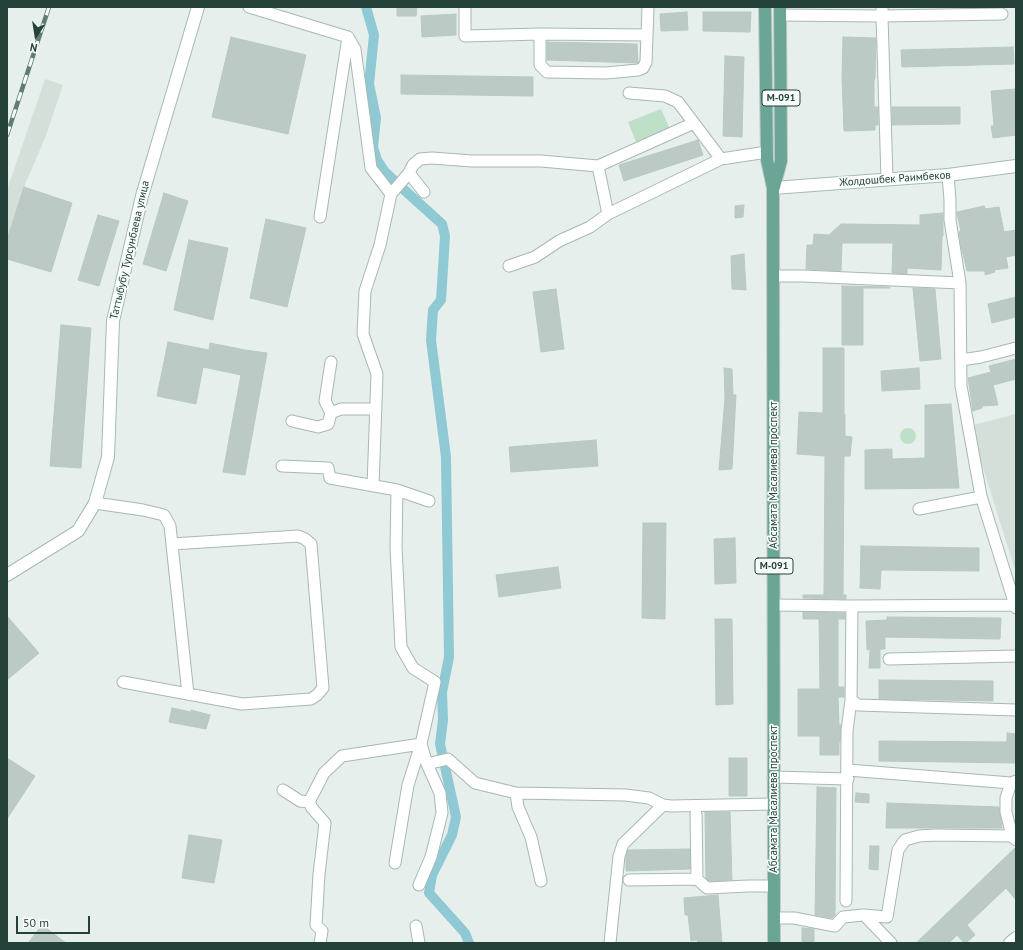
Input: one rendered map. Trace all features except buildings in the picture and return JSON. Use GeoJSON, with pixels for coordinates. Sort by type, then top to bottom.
{"type":"FeatureCollection","features":[{"type":"Feature","properties":{"kind":"main road","name":"Абсамата Масалиева проспект"},"geometry":{"type":"LineString","coordinates":[[765,7],[767,160],[774,188],[774,943]]}},
{"type":"Feature","properties":{"kind":"main road","name":"М-091"},"geometry":{"type":"LineString","coordinates":[[774,188],[781,162],[780,11]]}},
{"type":"Feature","properties":{"kind":"street","name":"Таттыбубу Турсунбаева улица"},"geometry":{"type":"LineString","coordinates":[[7,575],[78,531],[95,503],[108,457],[113,321],[142,196],[198,7]]}},
{"type":"Feature","properties":{"kind":"street"},"geometry":{"type":"LineString","coordinates":[[249,7],[348,37],[355,49],[371,168],[393,192]]}},
{"type":"Feature","properties":{"kind":"street"},"geometry":{"type":"LineString","coordinates":[[465,7],[465,36],[647,34]]}},
{"type":"Feature","properties":{"kind":"street"},"geometry":{"type":"LineString","coordinates":[[540,34],[540,65],[547,72],[606,73],[638,70],[643,68],[646,62],[648,7]]}},
{"type":"Feature","properties":{"kind":"street"},"geometry":{"type":"LineString","coordinates":[[780,11],[882,11],[1002,14]]}},
{"type":"Feature","properties":{"kind":"street"},"geometry":{"type":"LineString","coordinates":[[882,11],[887,179]]}},
{"type":"Feature","properties":{"kind":"street"},"geometry":{"type":"LineString","coordinates":[[320,217],[348,37]]}},
{"type":"Feature","properties":{"kind":"street"},"geometry":{"type":"LineString","coordinates":[[630,93],[665,96],[678,102],[721,159]]}},
{"type":"Feature","properties":{"kind":"street"},"geometry":{"type":"LineString","coordinates":[[373,486],[377,374],[363,334],[365,291],[380,245],[393,192],[406,176],[412,165],[420,159],[432,158],[472,161],[541,161],[598,166],[694,123]]}},
{"type":"Feature","properties":{"kind":"street"},"geometry":{"type":"LineString","coordinates":[[509,266],[535,257],[559,242],[590,227],[608,214],[721,159],[767,152]]}},
{"type":"Feature","properties":{"kind":"street"},"geometry":{"type":"LineString","coordinates":[[598,166],[608,214]]}},
{"type":"Feature","properties":{"kind":"street","name":"Жолдошбек Раимбеков"},"geometry":{"type":"LineString","coordinates":[[774,188],[948,175],[1016,166]]}},
{"type":"Feature","properties":{"kind":"street"},"geometry":{"type":"LineString","coordinates":[[774,605],[1016,606],[981,497],[961,386],[960,283],[950,220],[948,175]]}},
{"type":"Feature","properties":{"kind":"street"},"geometry":{"type":"LineString","coordinates":[[406,176],[424,192]]}},
{"type":"Feature","properties":{"kind":"street"},"geometry":{"type":"LineString","coordinates":[[773,276],[960,283]]}},
{"type":"Feature","properties":{"kind":"street"},"geometry":{"type":"LineString","coordinates":[[961,360],[981,357],[1016,348]]}},
{"type":"Feature","properties":{"kind":"street"},"geometry":{"type":"LineString","coordinates":[[292,421],[318,427],[328,424],[331,413],[325,401],[331,362]]}},
{"type":"Feature","properties":{"kind":"street"},"geometry":{"type":"LineString","coordinates":[[331,413],[341,410],[376,409]]}},
{"type":"Feature","properties":{"kind":"street"},"geometry":{"type":"LineString","coordinates":[[282,466],[328,468],[330,478],[397,490],[429,501]]}},
{"type":"Feature","properties":{"kind":"street"},"geometry":{"type":"LineString","coordinates":[[394,863],[408,785],[421,744],[435,682],[413,668],[401,647],[396,547],[397,490]]}},
{"type":"Feature","properties":{"kind":"street"},"geometry":{"type":"LineString","coordinates":[[919,509],[981,497]]}},
{"type":"Feature","properties":{"kind":"street"},"geometry":{"type":"LineString","coordinates":[[95,503],[143,510],[164,515],[170,526],[188,694]]}},
{"type":"Feature","properties":{"kind":"street"},"geometry":{"type":"LineString","coordinates":[[123,682],[242,704],[311,699],[323,688],[311,544],[306,539],[298,536],[172,544]]}},
{"type":"Feature","properties":{"kind":"street"},"geometry":{"type":"LineString","coordinates":[[846,901],[848,774],[847,731],[851,700],[852,606]]}},
{"type":"Feature","properties":{"kind":"street"},"geometry":{"type":"LineString","coordinates":[[889,659],[1016,656]]}},
{"type":"Feature","properties":{"kind":"street"},"geometry":{"type":"LineString","coordinates":[[851,700],[858,705],[1016,710]]}},
{"type":"Feature","properties":{"kind":"street"},"geometry":{"type":"LineString","coordinates":[[419,885],[431,857],[442,814],[440,793],[432,763],[421,744]]}},
{"type":"Feature","properties":{"kind":"street"},"geometry":{"type":"LineString","coordinates":[[309,802],[324,773],[342,756],[421,744]]}},
{"type":"Feature","properties":{"kind":"street"},"geometry":{"type":"LineString","coordinates":[[432,763],[448,759],[475,783],[516,793],[625,795],[649,798],[663,805],[671,806],[774,804]]}},
{"type":"Feature","properties":{"kind":"street"},"geometry":{"type":"LineString","coordinates":[[773,777],[848,774],[1014,782],[1006,798],[1006,812],[1014,838],[935,835],[919,836],[905,840],[898,850],[887,917],[864,915],[843,917],[835,926],[794,918],[774,918]]}},
{"type":"Feature","properties":{"kind":"street"},"geometry":{"type":"LineString","coordinates":[[283,790],[300,802],[309,802]]}},
{"type":"Feature","properties":{"kind":"street"},"geometry":{"type":"LineString","coordinates":[[516,793],[518,807],[530,837],[541,881]]}},
{"type":"Feature","properties":{"kind":"street"},"geometry":{"type":"LineString","coordinates":[[309,802],[312,808],[325,823],[319,874],[316,925],[322,931],[320,943]]}},
{"type":"Feature","properties":{"kind":"street"},"geometry":{"type":"LineString","coordinates":[[610,943],[619,856],[623,844],[663,805]]}},
{"type":"Feature","properties":{"kind":"street"},"geometry":{"type":"LineString","coordinates":[[696,814],[697,879]]}},
{"type":"Feature","properties":{"kind":"street"},"geometry":{"type":"LineString","coordinates":[[628,880],[697,879],[707,888],[774,886]]}},
{"type":"Feature","properties":{"kind":"street"},"geometry":{"type":"LineString","coordinates":[[864,915],[891,943]]}},
{"type":"Feature","properties":{"kind":"street"},"geometry":{"type":"LineString","coordinates":[[416,926],[419,943]]}},
{"type":"Feature","properties":{"kind":"street"},"geometry":{"type":"LineString","coordinates":[[1010,943],[1016,938]]}},
{"type":"Feature","properties":{"kind":"shaded area"},"geometry":{"type":"Polygon","coordinates":[[[45,79],[63,85],[45,138],[24,187],[7,240],[7,190],[45,79]]]}},
{"type":"Feature","properties":{"kind":"shaded area"},"geometry":{"type":"Polygon","coordinates":[[[1016,414],[1016,573],[970,426],[1016,414]]]}},
{"type":"Feature","properties":{"kind":"green space"},"geometry":{"type":"Polygon","coordinates":[[[661,109],[670,129],[636,142],[628,122],[661,109]]]}},
{"type":"Feature","properties":{"kind":"green space"},"geometry":{"type":"Polygon","coordinates":[[[908,428],[915,433],[916,436],[911,443],[908,444],[901,439],[900,436],[905,429],[908,428]]]}},
{"type":"Feature","properties":{"kind":"waterway"},"geometry":{"type":"LineString","coordinates":[[366,7],[374,35],[369,84],[376,118],[373,147],[377,160],[385,172],[442,224],[445,236],[441,300],[433,310],[431,340],[446,457],[449,657],[442,692],[443,720],[440,744],[456,817],[452,835],[432,875],[429,893],[465,933],[469,943]]}},
{"type":"Feature","properties":{"kind":"railway"},"geometry":{"type":"LineString","coordinates":[[7,135],[49,7]]}}]}
